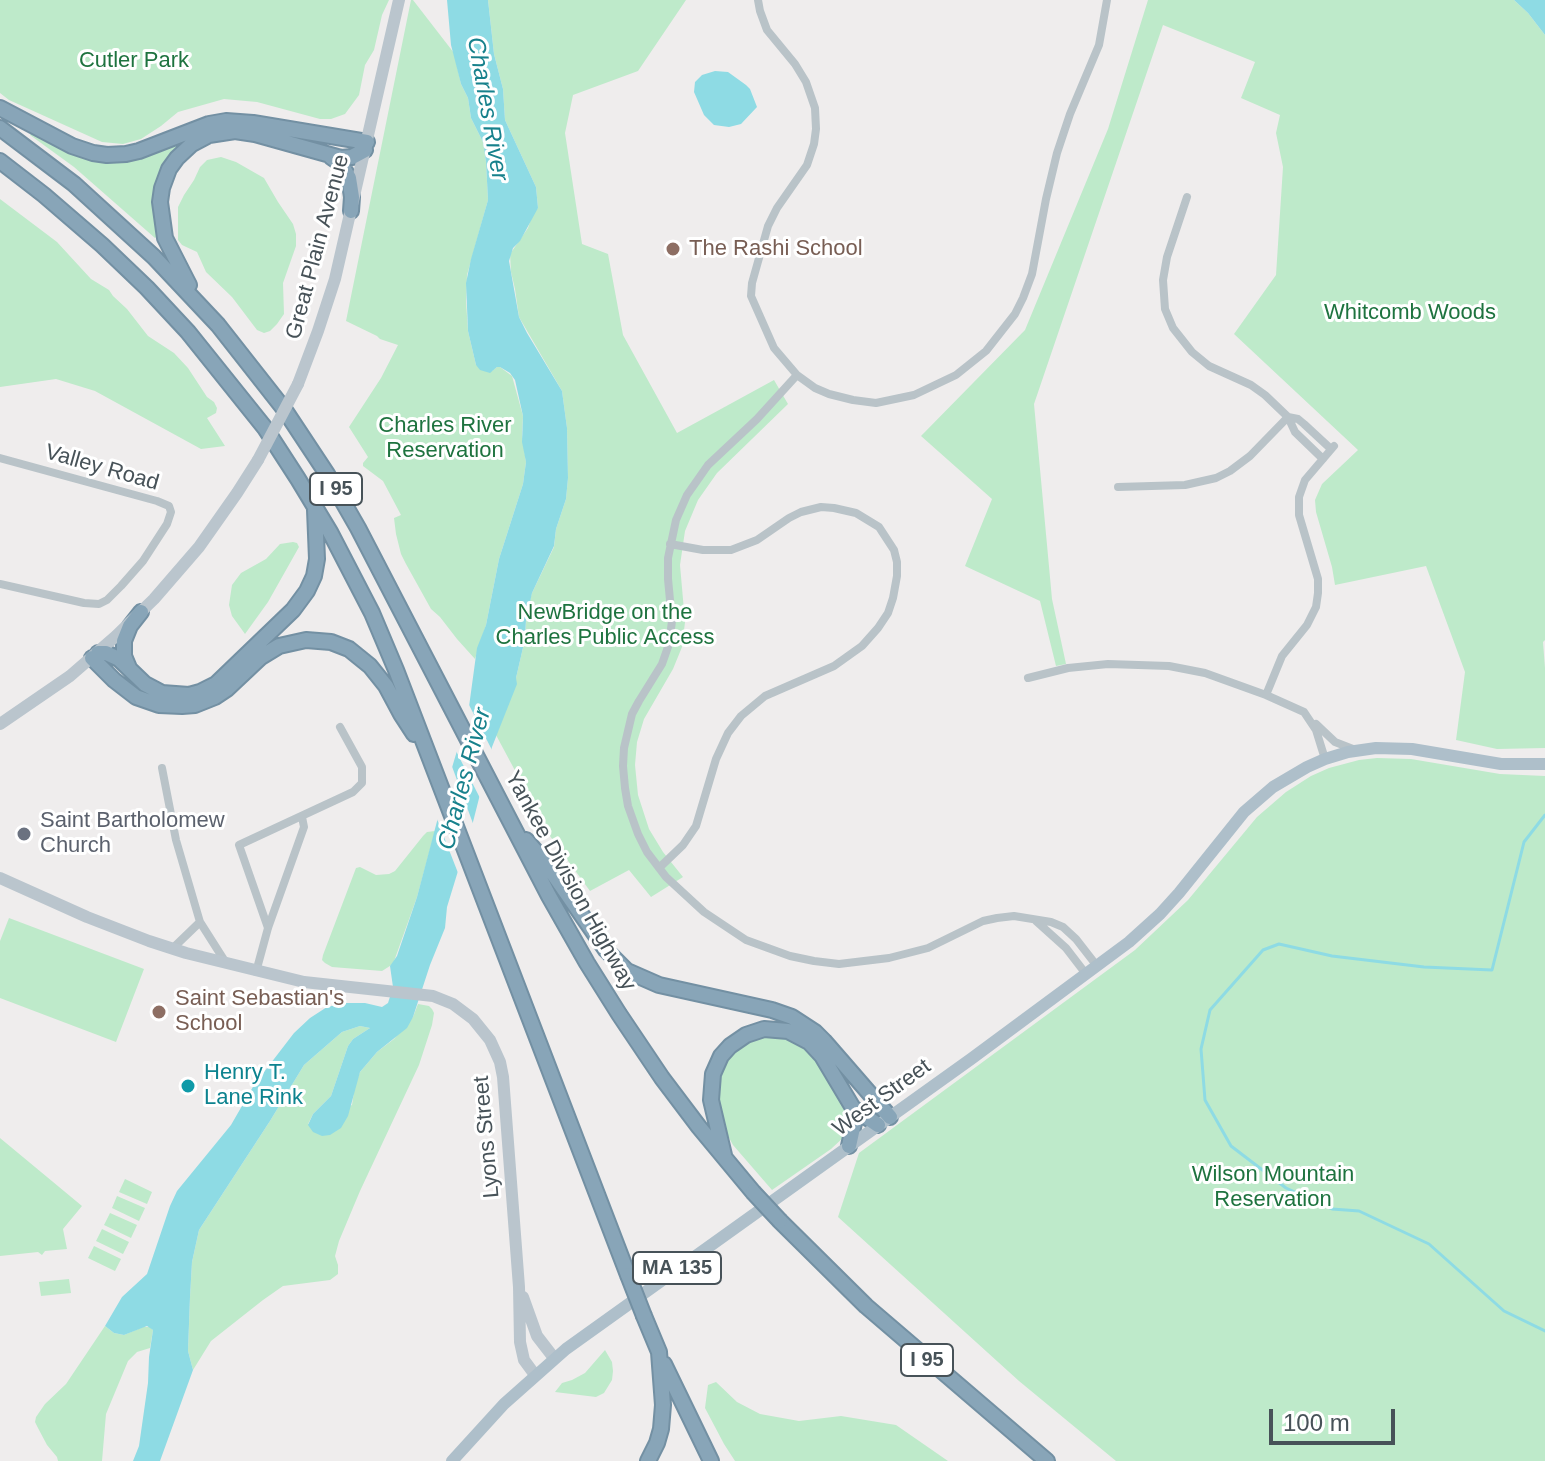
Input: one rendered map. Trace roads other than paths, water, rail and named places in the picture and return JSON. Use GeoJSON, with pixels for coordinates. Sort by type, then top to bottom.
{"type":"FeatureCollection","features":[{"type":"Feature","properties":{"kind":"highway"},"geometry":{"type":"LineString","coordinates":[[0,108],[72,146],[107,155],[139,151],[209,124],[226,121],[253,123],[366,146]]}},
{"type":"Feature","properties":{"kind":"highway","name":"Yankee Division Highway"},"geometry":{"type":"LineString","coordinates":[[0,128],[62,174],[165,268],[266,385],[327,474],[358,528],[556,910],[602,989],[662,1078],[725,1159],[780,1221],[866,1306],[1047,1461]]}},
{"type":"Feature","properties":{"kind":"highway"},"geometry":{"type":"LineString","coordinates":[[198,303],[167,245],[161,224],[162,188],[177,158],[203,138],[235,131],[346,158],[356,156],[366,146]]}},
{"type":"Feature","properties":{"kind":"highway"},"geometry":{"type":"LineString","coordinates":[[327,155],[341,164],[347,173],[351,211]]}},
{"type":"Feature","properties":{"kind":"highway","name":"I 95"},"geometry":{"type":"LineString","coordinates":[[0,161],[80,224],[168,309],[256,416],[314,505],[372,613],[644,1316],[711,1461]]}},
{"type":"Feature","properties":{"kind":"highway"},"geometry":{"type":"LineString","coordinates":[[314,505],[317,559],[307,591],[293,610],[210,688],[179,695],[157,690],[119,659],[106,653],[95,655],[114,680],[136,697],[153,704],[176,707],[195,705],[215,697],[261,657],[279,646],[306,640],[331,642],[355,653],[370,666],[386,686],[430,758]]}},
{"type":"Feature","properties":{"kind":"highway"},"geometry":{"type":"LineString","coordinates":[[135,675],[125,660],[124,641],[130,626],[141,612]]}},
{"type":"Feature","properties":{"kind":"highway"},"geometry":{"type":"LineString","coordinates":[[510,822],[545,862],[606,950],[627,971],[659,985],[792,1017],[824,1041],[884,1121]]}},
{"type":"Feature","properties":{"kind":"highway"},"geometry":{"type":"LineString","coordinates":[[725,1159],[711,1100],[713,1074],[726,1051],[746,1035],[764,1029],[793,1033],[809,1042],[822,1056],[853,1108],[854,1123],[849,1146]]}},
{"type":"Feature","properties":{"kind":"highway"},"geometry":{"type":"LineString","coordinates":[[853,1108],[884,1121]]}},
{"type":"Feature","properties":{"kind":"highway"},"geometry":{"type":"LineString","coordinates":[[648,1461],[657,1443],[663,1413],[659,1352]]}},
{"type":"Feature","properties":{"kind":"main road","name":"Great Plain Avenue"},"geometry":{"type":"LineString","coordinates":[[0,724],[47,693],[95,655],[141,612],[199,547],[258,460],[298,384],[327,306],[399,0]]}},
{"type":"Feature","properties":{"kind":"main road","name":"West Street"},"geometry":{"type":"LineString","coordinates":[[452,1461],[490,1417],[554,1358],[1129,942],[1160,914],[1250,806],[1273,787],[1325,759],[1358,750],[1403,748],[1501,764],[1545,764]]}},
{"type":"Feature","properties":{"kind":"main road","name":"Lyons Street"},"geometry":{"type":"LineString","coordinates":[[0,878],[96,921],[172,949],[304,982],[428,995],[453,1004],[473,1019],[490,1040],[500,1062],[506,1094],[519,1287],[519,1334],[527,1365],[535,1375]]}},
{"type":"Feature","properties":{"kind":"main road","name":"Lyons Street"},"geometry":{"type":"LineString","coordinates":[[519,1287],[534,1331],[554,1358]]}},
{"type":"Feature","properties":{"kind":"street"},"geometry":{"type":"LineString","coordinates":[[758,0],[767,30],[806,82],[816,115],[810,158],[777,208],[764,238],[751,288],[752,300],[770,342],[797,375],[815,388],[845,399],[868,403],[892,401],[950,380],[975,362],[1015,314],[1030,281],[1051,176],[1066,126],[1099,45],[1107,0]]}},
{"type":"Feature","properties":{"kind":"street"},"geometry":{"type":"LineString","coordinates":[[1187,197],[1164,273],[1164,302],[1170,322],[1181,340],[1204,363],[1256,387],[1288,417],[1295,432],[1323,459]]}},
{"type":"Feature","properties":{"kind":"street"},"geometry":{"type":"LineString","coordinates":[[797,375],[765,411],[714,458],[697,479],[679,511],[670,544],[668,579],[672,621],[669,644],[659,670],[632,714],[625,740],[623,766],[626,797],[634,825],[647,852],[687,897],[712,918],[774,952],[814,961],[848,963],[899,956],[937,944],[990,919],[1014,916],[1063,927],[1076,939],[1092,970]]}},
{"type":"Feature","properties":{"kind":"street"},"geometry":{"type":"LineString","coordinates":[[1266,695],[1278,663],[1307,625],[1317,600],[1318,579],[1298,503],[1305,480],[1333,448],[1301,421],[1288,417]]}},
{"type":"Feature","properties":{"kind":"street"},"geometry":{"type":"LineString","coordinates":[[1118,487],[1185,485],[1216,478],[1250,456],[1288,417]]}},
{"type":"Feature","properties":{"kind":"street","name":"Valley Road"},"geometry":{"type":"LineString","coordinates":[[0,458],[157,501],[169,506],[171,512],[167,524],[143,561],[101,603],[84,603],[0,584]]}},
{"type":"Feature","properties":{"kind":"street"},"geometry":{"type":"LineString","coordinates":[[659,868],[683,845],[696,826],[713,767],[737,720],[765,696],[834,666],[862,646],[888,613],[897,576],[894,550],[883,532],[868,519],[842,509],[821,507],[801,512],[757,540],[731,550],[703,550],[670,544]]}},
{"type":"Feature","properties":{"kind":"street"},"geometry":{"type":"LineString","coordinates":[[1028,678],[1087,665],[1119,664],[1156,665],[1205,673],[1300,709],[1335,742],[1358,750]]}},
{"type":"Feature","properties":{"kind":"street"},"geometry":{"type":"LineString","coordinates":[[1308,715],[1325,759]]}},
{"type":"Feature","properties":{"kind":"street"},"geometry":{"type":"LineString","coordinates":[[268,928],[239,845],[353,792],[362,783],[362,767],[340,727]]}},
{"type":"Feature","properties":{"kind":"street"},"geometry":{"type":"LineString","coordinates":[[162,768],[176,840],[200,922],[227,964]]}},
{"type":"Feature","properties":{"kind":"street"},"geometry":{"type":"LineString","coordinates":[[256,972],[268,928],[304,827],[302,817]]}},
{"type":"Feature","properties":{"kind":"street"},"geometry":{"type":"LineString","coordinates":[[1035,921],[1092,970]]}},
{"type":"Feature","properties":{"kind":"street"},"geometry":{"type":"LineString","coordinates":[[172,949],[200,922]]}},
{"type":"Feature","properties":{"kind":"water","name":"Charles River"},"geometry":{"type":"Polygon","coordinates":[[[447,0],[488,0],[505,120],[536,187],[538,208],[513,248],[509,261],[519,317],[562,391],[567,428],[566,499],[554,546],[532,593],[517,684],[492,747],[447,907],[445,928],[413,1017],[407,1028],[377,1052],[360,1072],[348,1116],[341,1128],[330,1135],[313,1132],[308,1125],[313,1114],[331,1096],[348,1046],[370,1028],[360,1026],[342,1032],[304,1065],[199,1230],[192,1262],[190,1297],[188,1351],[193,1370],[160,1461],[133,1461],[139,1446],[153,1330],[147,1326],[124,1335],[114,1333],[105,1326],[122,1297],[147,1274],[177,1191],[231,1125],[254,1085],[294,1033],[327,1007],[365,1003],[382,1007],[388,1003],[393,987],[390,966],[397,956],[417,897],[468,714],[477,648],[486,625],[499,559],[523,484],[526,462],[522,442],[523,416],[515,380],[500,367],[490,373],[480,370],[468,331],[466,283],[488,200],[486,162],[483,142],[471,118],[451,45],[447,0]]]}},
{"type":"Feature","properties":{"kind":"water"},"geometry":{"type":"Polygon","coordinates":[[[1514,0],[1545,0],[1545,35],[1528,13],[1514,0]]]}},
{"type":"Feature","properties":{"kind":"water"},"geometry":{"type":"Polygon","coordinates":[[[715,71],[728,72],[750,89],[757,107],[741,124],[729,127],[714,125],[704,115],[694,92],[695,82],[702,75],[715,71]]]}},
{"type":"Feature","properties":{"kind":"waterway"},"geometry":{"type":"LineString","coordinates":[[1545,815],[1524,842],[1492,970],[1424,967],[1332,956],[1279,944],[1263,950],[1210,1010],[1201,1049],[1205,1100],[1231,1146],[1286,1188],[1332,1209],[1359,1211],[1429,1244],[1504,1311],[1545,1331]]}},
{"type":"Feature","properties":{"kind":"place","name":"The Rashi School"},"geometry":{"type":"Point","coordinates":[673,249]}},
{"type":"Feature","properties":{"kind":"place","name":"Saint Bartholomew Church"},"geometry":{"type":"Point","coordinates":[24,834]}},
{"type":"Feature","properties":{"kind":"place","name":"Saint Sebastian's School"},"geometry":{"type":"Point","coordinates":[159,1012]}},
{"type":"Feature","properties":{"kind":"place","name":"Henry T. Lane Rink"},"geometry":{"type":"Point","coordinates":[188,1086]}},
{"type":"Feature","properties":{"kind":"park label","name":"Cutler Park"},"geometry":{"type":"Point","coordinates":[134,61]}},
{"type":"Feature","properties":{"kind":"park label","name":"Whitcomb Woods"},"geometry":{"type":"Point","coordinates":[1410,313]}},
{"type":"Feature","properties":{"kind":"park label","name":"Charles River Reservation"},"geometry":{"type":"Point","coordinates":[445,438]}},
{"type":"Feature","properties":{"kind":"park label","name":"NewBridge on the Charles Public Access"},"geometry":{"type":"Point","coordinates":[605,626]}},
{"type":"Feature","properties":{"kind":"park label","name":"Wilson Mountain Reservation"},"geometry":{"type":"Point","coordinates":[1273,1188]}}]}
